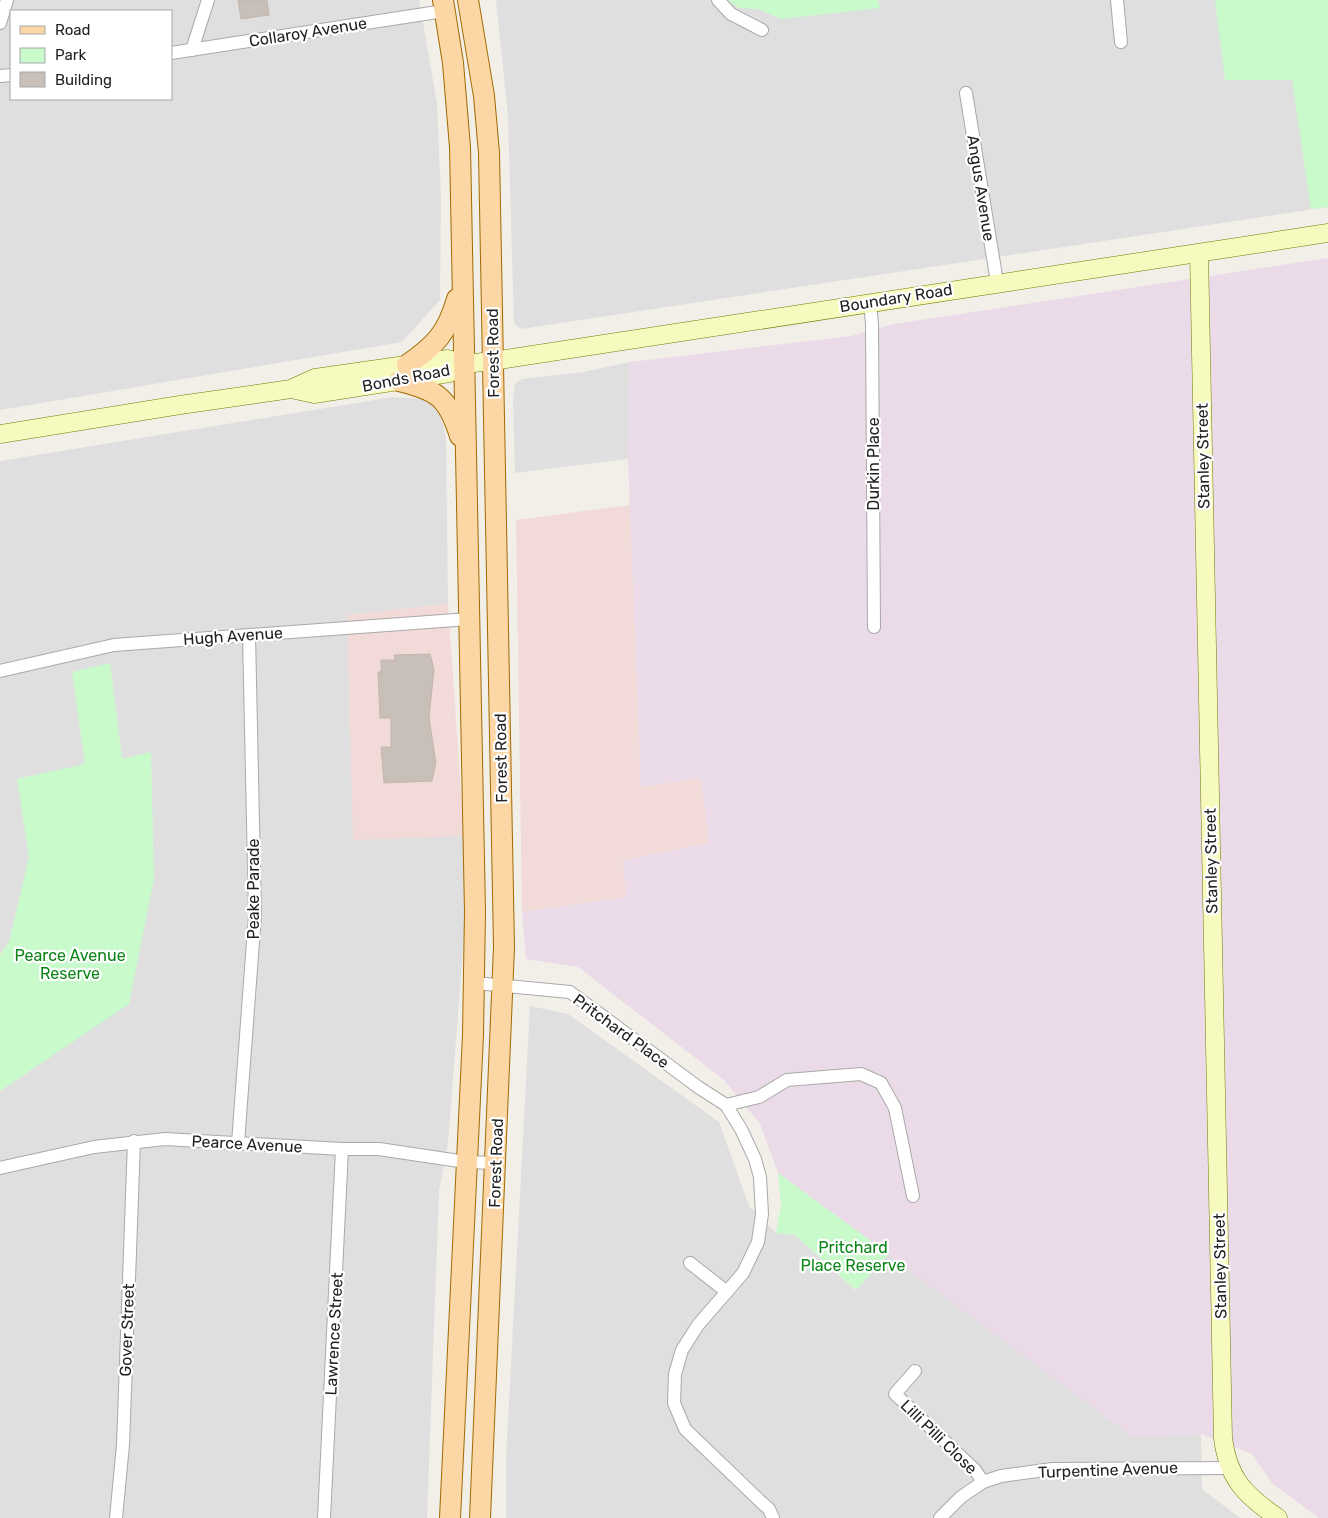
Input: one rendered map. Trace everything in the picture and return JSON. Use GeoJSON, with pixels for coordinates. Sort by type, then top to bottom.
{"type":"FeatureCollection","features":[{"type":"Feature","properties":{"kind":"main road","name":"Forest Road"},"geometry":{"type":"LineString","coordinates":[[468,0],[482,80],[488,144],[504,883],[503,985],[480,1518]]}},
{"type":"Feature","properties":{"kind":"main road","name":"Forest Road"},"geometry":{"type":"LineString","coordinates":[[444,5],[459,119],[475,912],[474,983],[450,1518]]}},
{"type":"Feature","properties":{"kind":"main road","name":"Boundary Road"},"geometry":{"type":"LineString","coordinates":[[464,364],[1328,233]]}},
{"type":"Feature","properties":{"kind":"main road","name":"Stanley Street"},"geometry":{"type":"LineString","coordinates":[[1199,253],[1222,1406],[1225,1449],[1230,1468],[1244,1491],[1278,1518]]}},
{"type":"Feature","properties":{"kind":"main road"},"geometry":{"type":"LineString","coordinates":[[462,283],[452,317],[444,333],[434,346],[403,373],[447,403],[466,454]]}},
{"type":"Feature","properties":{"kind":"main road","name":"Bonds Road"},"geometry":{"type":"LineString","coordinates":[[0,434],[291,389],[315,378],[403,373],[448,359],[464,364]]}},
{"type":"Feature","properties":{"kind":"street"},"geometry":{"type":"LineString","coordinates":[[0,23],[7,0]]}},
{"type":"Feature","properties":{"kind":"street"},"geometry":{"type":"LineString","coordinates":[[192,50],[208,0]]}},
{"type":"Feature","properties":{"kind":"street"},"geometry":{"type":"LineString","coordinates":[[718,0],[732,14],[762,30]]}},
{"type":"Feature","properties":{"kind":"street"},"geometry":{"type":"LineString","coordinates":[[1116,0],[1121,42]]}},
{"type":"Feature","properties":{"kind":"street","name":"Collaroy Avenue"},"geometry":{"type":"LineString","coordinates":[[172,53],[444,5]]}},
{"type":"Feature","properties":{"kind":"street","name":"Angus Avenue"},"geometry":{"type":"LineString","coordinates":[[966,94],[997,282]]}},
{"type":"Feature","properties":{"kind":"street","name":"Durkin Place"},"geometry":{"type":"LineString","coordinates":[[870,302],[872,334],[874,627]]}},
{"type":"Feature","properties":{"kind":"street","name":"Hugh Avenue"},"geometry":{"type":"LineString","coordinates":[[0,671],[114,645],[469,619]]}},
{"type":"Feature","properties":{"kind":"street","name":"Peake Parade"},"geometry":{"type":"LineString","coordinates":[[238,1143],[255,915],[248,634]]}},
{"type":"Feature","properties":{"kind":"street","name":"Pritchard Place"},"geometry":{"type":"LineString","coordinates":[[474,983],[570,992],[698,1087],[726,1105],[741,1129],[752,1152],[760,1177],[762,1197],[760,1229],[754,1253],[727,1292],[694,1332],[678,1360],[673,1388],[674,1403],[685,1429],[769,1509],[773,1518]]}},
{"type":"Feature","properties":{"kind":"street"},"geometry":{"type":"LineString","coordinates":[[726,1105],[758,1097],[787,1080],[861,1074],[881,1083],[895,1108],[913,1196]]}},
{"type":"Feature","properties":{"kind":"street","name":"Pearce Avenue"},"geometry":{"type":"LineString","coordinates":[[0,1168],[94,1147],[134,1141],[166,1139],[342,1149],[378,1149],[466,1162],[495,1163]]}},
{"type":"Feature","properties":{"kind":"street","name":"Gover Street"},"geometry":{"type":"LineString","coordinates":[[116,1518],[123,1445],[134,1141]]}},
{"type":"Feature","properties":{"kind":"street","name":"Lawrence Street"},"geometry":{"type":"LineString","coordinates":[[324,1518],[342,1149]]}},
{"type":"Feature","properties":{"kind":"street"},"geometry":{"type":"LineString","coordinates":[[690,1263],[727,1292]]}},
{"type":"Feature","properties":{"kind":"street","name":"Lilli Pilli Close"},"geometry":{"type":"LineString","coordinates":[[915,1371],[894,1394],[975,1470],[983,1482]]}},
{"type":"Feature","properties":{"kind":"street","name":"Turpentine Avenue"},"geometry":{"type":"LineString","coordinates":[[940,1518],[961,1497],[983,1482],[1001,1476],[1052,1469],[1230,1468]]}},
{"type":"Feature","properties":{"kind":"shaded area"},"geometry":{"type":"Polygon","coordinates":[[[0,0],[419,0],[437,103],[441,198],[440,300],[402,342],[0,410],[0,0]]]}},
{"type":"Feature","properties":{"kind":"shaded area"},"geometry":{"type":"Polygon","coordinates":[[[496,0],[1328,0],[1328,207],[521,329],[514,323],[508,116],[496,0]]]}},
{"type":"Feature","properties":{"kind":"shaded area"},"geometry":{"type":"Polygon","coordinates":[[[1328,258],[1328,1518],[1319,1518],[1272,1483],[1252,1454],[1201,1434],[1133,1437],[778,1173],[760,1124],[724,1080],[578,967],[526,959],[522,912],[626,897],[623,860],[709,843],[701,778],[641,787],[628,459],[630,362],[851,336],[894,324],[1328,258]]]}},
{"type":"Feature","properties":{"kind":"shaded area"},"geometry":{"type":"Polygon","coordinates":[[[630,362],[628,459],[515,473],[513,399],[515,384],[522,379],[583,372],[630,362]]]}},
{"type":"Feature","properties":{"kind":"shaded area"},"geometry":{"type":"Polygon","coordinates":[[[393,397],[421,399],[432,405],[439,414],[444,428],[446,440],[448,604],[347,615],[464,836],[465,924],[448,1143],[439,1191],[427,1518],[0,1518],[0,461],[393,397]]]}},
{"type":"Feature","properties":{"kind":"shaded area"},"geometry":{"type":"Polygon","coordinates":[[[630,505],[641,787],[701,778],[709,843],[623,860],[627,897],[522,912],[516,520],[630,505]]]}},
{"type":"Feature","properties":{"kind":"shaded area"},"geometry":{"type":"Polygon","coordinates":[[[448,604],[464,836],[353,840],[347,615],[448,604]]]}},
{"type":"Feature","properties":{"kind":"shaded area"},"geometry":{"type":"Polygon","coordinates":[[[530,1006],[568,1014],[719,1122],[749,1206],[776,1233],[795,1235],[855,1290],[889,1254],[1133,1437],[1201,1434],[1202,1489],[1240,1518],[506,1518],[506,1458],[530,1006]]]}},
{"type":"Feature","properties":{"kind":"green space"},"geometry":{"type":"Polygon","coordinates":[[[728,0],[878,0],[880,8],[781,19],[758,9],[739,8],[728,0]]]}},
{"type":"Feature","properties":{"kind":"green space"},"geometry":{"type":"Polygon","coordinates":[[[1215,0],[1328,0],[1328,207],[1311,209],[1292,80],[1225,80],[1215,0]]]}},
{"type":"Feature","properties":{"kind":"green space","name":"Pearce Avenue Reserve"},"geometry":{"type":"Polygon","coordinates":[[[110,663],[122,759],[151,752],[154,879],[129,1004],[0,1091],[0,955],[9,942],[29,857],[17,779],[85,764],[72,672],[110,663]]]}},
{"type":"Feature","properties":{"kind":"green space","name":"Pritchard Place Reserve"},"geometry":{"type":"Polygon","coordinates":[[[778,1173],[889,1254],[856,1290],[795,1235],[776,1233],[781,1204],[778,1173]]]}},
{"type":"Feature","properties":{"kind":"building"},"geometry":{"type":"Polygon","coordinates":[[[238,0],[267,0],[269,15],[241,19],[238,0]]]}},
{"type":"Feature","properties":{"kind":"building"},"geometry":{"type":"Polygon","coordinates":[[[430,654],[434,669],[429,718],[436,763],[432,781],[384,783],[381,747],[391,747],[391,718],[380,718],[378,672],[381,672],[381,660],[395,660],[394,655],[430,654]]]}}]}
